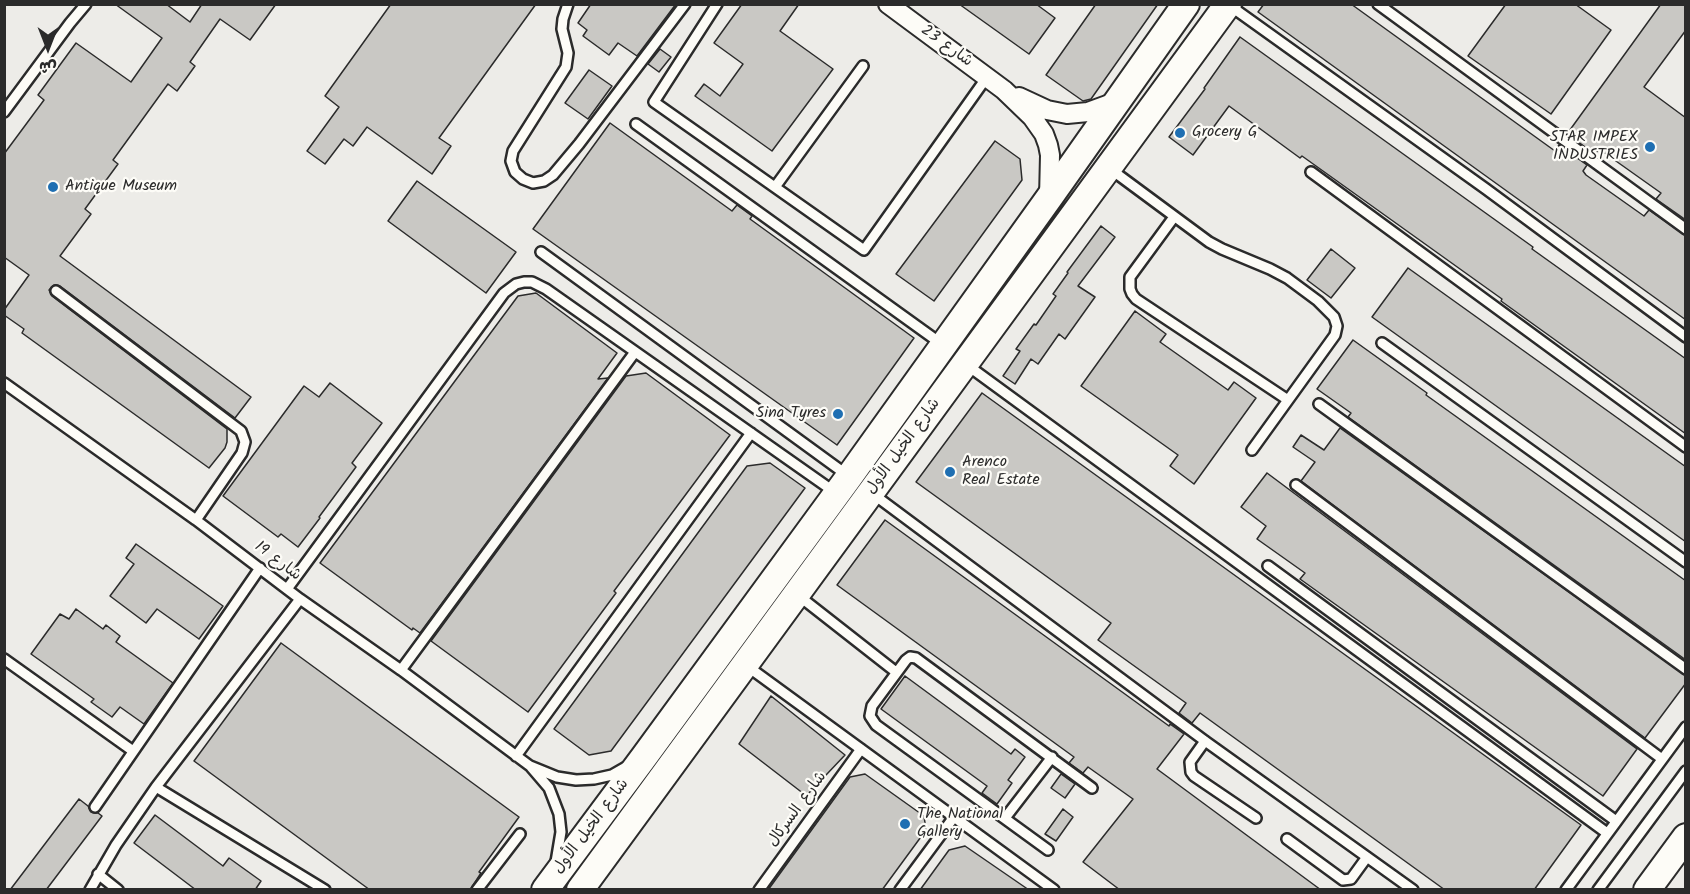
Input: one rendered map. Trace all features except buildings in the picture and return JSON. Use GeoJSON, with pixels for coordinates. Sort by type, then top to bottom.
{"type":"FeatureCollection","features":[{"type":"Feature","properties":{"kind":"main road","name":"شارع الخيل الأول"},"geometry":{"type":"LineString","coordinates":[[550,884],[944,345],[1186,4]]}},
{"type":"Feature","properties":{"kind":"main road","name":"شارع الخيل الأول"},"geometry":{"type":"LineString","coordinates":[[580,890],[1228,4]]}},
{"type":"Feature","properties":{"kind":"main road"},"geometry":{"type":"LineString","coordinates":[[1647,890],[1686,837]]}},
{"type":"Feature","properties":{"kind":"street","name":"شارع 23"},"geometry":{"type":"LineString","coordinates":[[888,4],[1004,90],[1032,117],[1044,134],[1050,155],[1049,198]]}},
{"type":"Feature","properties":{"kind":"street","name":"شارع 23"},"geometry":{"type":"LineString","coordinates":[[1004,90],[1037,107],[1056,113],[1088,112],[1118,101]]}},
{"type":"Feature","properties":{"kind":"lane"},"geometry":{"type":"LineString","coordinates":[[4,112],[86,4]]}},
{"type":"Feature","properties":{"kind":"lane"},"geometry":{"type":"LineString","coordinates":[[568,4],[562,29],[567,52],[566,67],[513,151],[511,161],[515,172],[523,179],[533,183],[544,181],[553,175],[685,4]]}},
{"type":"Feature","properties":{"kind":"lane"},"geometry":{"type":"LineString","coordinates":[[717,4],[654,102],[864,250],[987,77]]}},
{"type":"Feature","properties":{"kind":"lane"},"geometry":{"type":"LineString","coordinates":[[1228,4],[1486,189],[1686,337]]}},
{"type":"Feature","properties":{"kind":"lane"},"geometry":{"type":"LineString","coordinates":[[1378,4],[1686,230]]}},
{"type":"Feature","properties":{"kind":"lane"},"geometry":{"type":"LineString","coordinates":[[775,187],[863,66]]}},
{"type":"Feature","properties":{"kind":"lane"},"geometry":{"type":"LineString","coordinates":[[636,124],[944,345]]}},
{"type":"Feature","properties":{"kind":"lane"},"geometry":{"type":"LineString","coordinates":[[1108,168],[1215,246],[1287,278],[1318,301],[1334,318],[1337,326],[1335,335],[1252,450]]}},
{"type":"Feature","properties":{"kind":"lane"},"geometry":{"type":"LineString","coordinates":[[1311,172],[1686,447]]}},
{"type":"Feature","properties":{"kind":"lane"},"geometry":{"type":"LineString","coordinates":[[1174,217],[1131,277],[1132,294],[1136,299],[1288,400]]}},
{"type":"Feature","properties":{"kind":"lane"},"geometry":{"type":"LineString","coordinates":[[541,252],[842,485]]}},
{"type":"Feature","properties":{"kind":"lane"},"geometry":{"type":"LineString","coordinates":[[287,589],[504,293],[516,284],[524,282],[539,285],[751,433],[842,485]]}},
{"type":"Feature","properties":{"kind":"lane"},"geometry":{"type":"LineString","coordinates":[[56,291],[241,431],[244,442],[242,453],[196,520]]}},
{"type":"Feature","properties":{"kind":"lane"},"geometry":{"type":"LineString","coordinates":[[1382,343],[1686,562]]}},
{"type":"Feature","properties":{"kind":"lane"},"geometry":{"type":"LineString","coordinates":[[400,670],[635,352]]}},
{"type":"Feature","properties":{"kind":"lane"},"geometry":{"type":"LineString","coordinates":[[965,363],[1607,833]]}},
{"type":"Feature","properties":{"kind":"lane","name":"شارع 19"},"geometry":{"type":"LineString","coordinates":[[4,383],[196,520],[530,766],[557,777],[576,780],[612,774],[644,757]]}},
{"type":"Feature","properties":{"kind":"lane"},"geometry":{"type":"LineString","coordinates":[[1319,404],[1686,669]]}},
{"type":"Feature","properties":{"kind":"lane"},"geometry":{"type":"LineString","coordinates":[[516,756],[751,433]]}},
{"type":"Feature","properties":{"kind":"lane"},"geometry":{"type":"LineString","coordinates":[[1296,485],[1662,759]]}},
{"type":"Feature","properties":{"kind":"lane"},"geometry":{"type":"LineString","coordinates":[[870,492],[1205,741],[1413,890]]}},
{"type":"Feature","properties":{"kind":"lane"},"geometry":{"type":"LineString","coordinates":[[1268,566],[1616,821]]}},
{"type":"Feature","properties":{"kind":"lane"},"geometry":{"type":"LineString","coordinates":[[95,807],[260,568]]}},
{"type":"Feature","properties":{"kind":"lane"},"geometry":{"type":"LineString","coordinates":[[795,594],[896,672]]}},
{"type":"Feature","properties":{"kind":"lane"},"geometry":{"type":"LineString","coordinates":[[90,890],[98,874],[156,787],[300,598]]}},
{"type":"Feature","properties":{"kind":"lane"},"geometry":{"type":"LineString","coordinates":[[4,658],[133,752]]}},
{"type":"Feature","properties":{"kind":"lane"},"geometry":{"type":"LineString","coordinates":[[1048,850],[872,721],[870,716],[872,706],[896,672],[908,658],[916,658],[1092,788]]}},
{"type":"Feature","properties":{"kind":"lane"},"geometry":{"type":"LineString","coordinates":[[745,665],[1054,890]]}},
{"type":"Feature","properties":{"kind":"lane"},"geometry":{"type":"LineString","coordinates":[[1566,890],[1686,727]]}},
{"type":"Feature","properties":{"kind":"lane"},"geometry":{"type":"LineString","coordinates":[[1205,741],[1190,762],[1191,772],[1256,818]]}},
{"type":"Feature","properties":{"kind":"lane","name":"شارع السركال"},"geometry":{"type":"LineString","coordinates":[[759,890],[861,749]]}},
{"type":"Feature","properties":{"kind":"lane"},"geometry":{"type":"LineString","coordinates":[[1005,819],[1052,757]]}},
{"type":"Feature","properties":{"kind":"lane","name":"شارع 19"},"geometry":{"type":"LineString","coordinates":[[530,766],[549,788],[559,814],[561,832],[550,884]]}},
{"type":"Feature","properties":{"kind":"lane"},"geometry":{"type":"LineString","coordinates":[[1598,890],[1686,771]]}},
{"type":"Feature","properties":{"kind":"lane"},"geometry":{"type":"LineString","coordinates":[[156,787],[311,886],[325,890]]}},
{"type":"Feature","properties":{"kind":"lane"},"geometry":{"type":"LineString","coordinates":[[900,890],[954,818]]}},
{"type":"Feature","properties":{"kind":"lane"},"geometry":{"type":"LineString","coordinates":[[477,890],[520,834]]}},
{"type":"Feature","properties":{"kind":"lane"},"geometry":{"type":"LineString","coordinates":[[1287,839],[1343,880],[1351,879],[1367,857]]}},
{"type":"Feature","properties":{"kind":"lane"},"geometry":{"type":"LineString","coordinates":[[98,874],[118,890]]}},
{"type":"Feature","properties":{"kind":"shaded area"},"geometry":{"type":"Polygon","coordinates":[[[4,5],[1685,5],[1685,889],[5,889],[4,5]]]}},
{"type":"Feature","properties":{"kind":"place","name":"Grocery G"},"geometry":{"type":"Point","coordinates":[1180,133]}},
{"type":"Feature","properties":{"kind":"place","name":"STAR IMPEX INDUSTRIES"},"geometry":{"type":"Point","coordinates":[1650,147]}},
{"type":"Feature","properties":{"kind":"place","name":"Antique Museum"},"geometry":{"type":"Point","coordinates":[53,187]}},
{"type":"Feature","properties":{"kind":"place","name":"Sina Tyres"},"geometry":{"type":"Point","coordinates":[838,414]}},
{"type":"Feature","properties":{"kind":"place","name":"Arenco Real Estate"},"geometry":{"type":"Point","coordinates":[950,472]}},
{"type":"Feature","properties":{"kind":"place","name":"The National Gallery"},"geometry":{"type":"Point","coordinates":[905,824]}}]}
